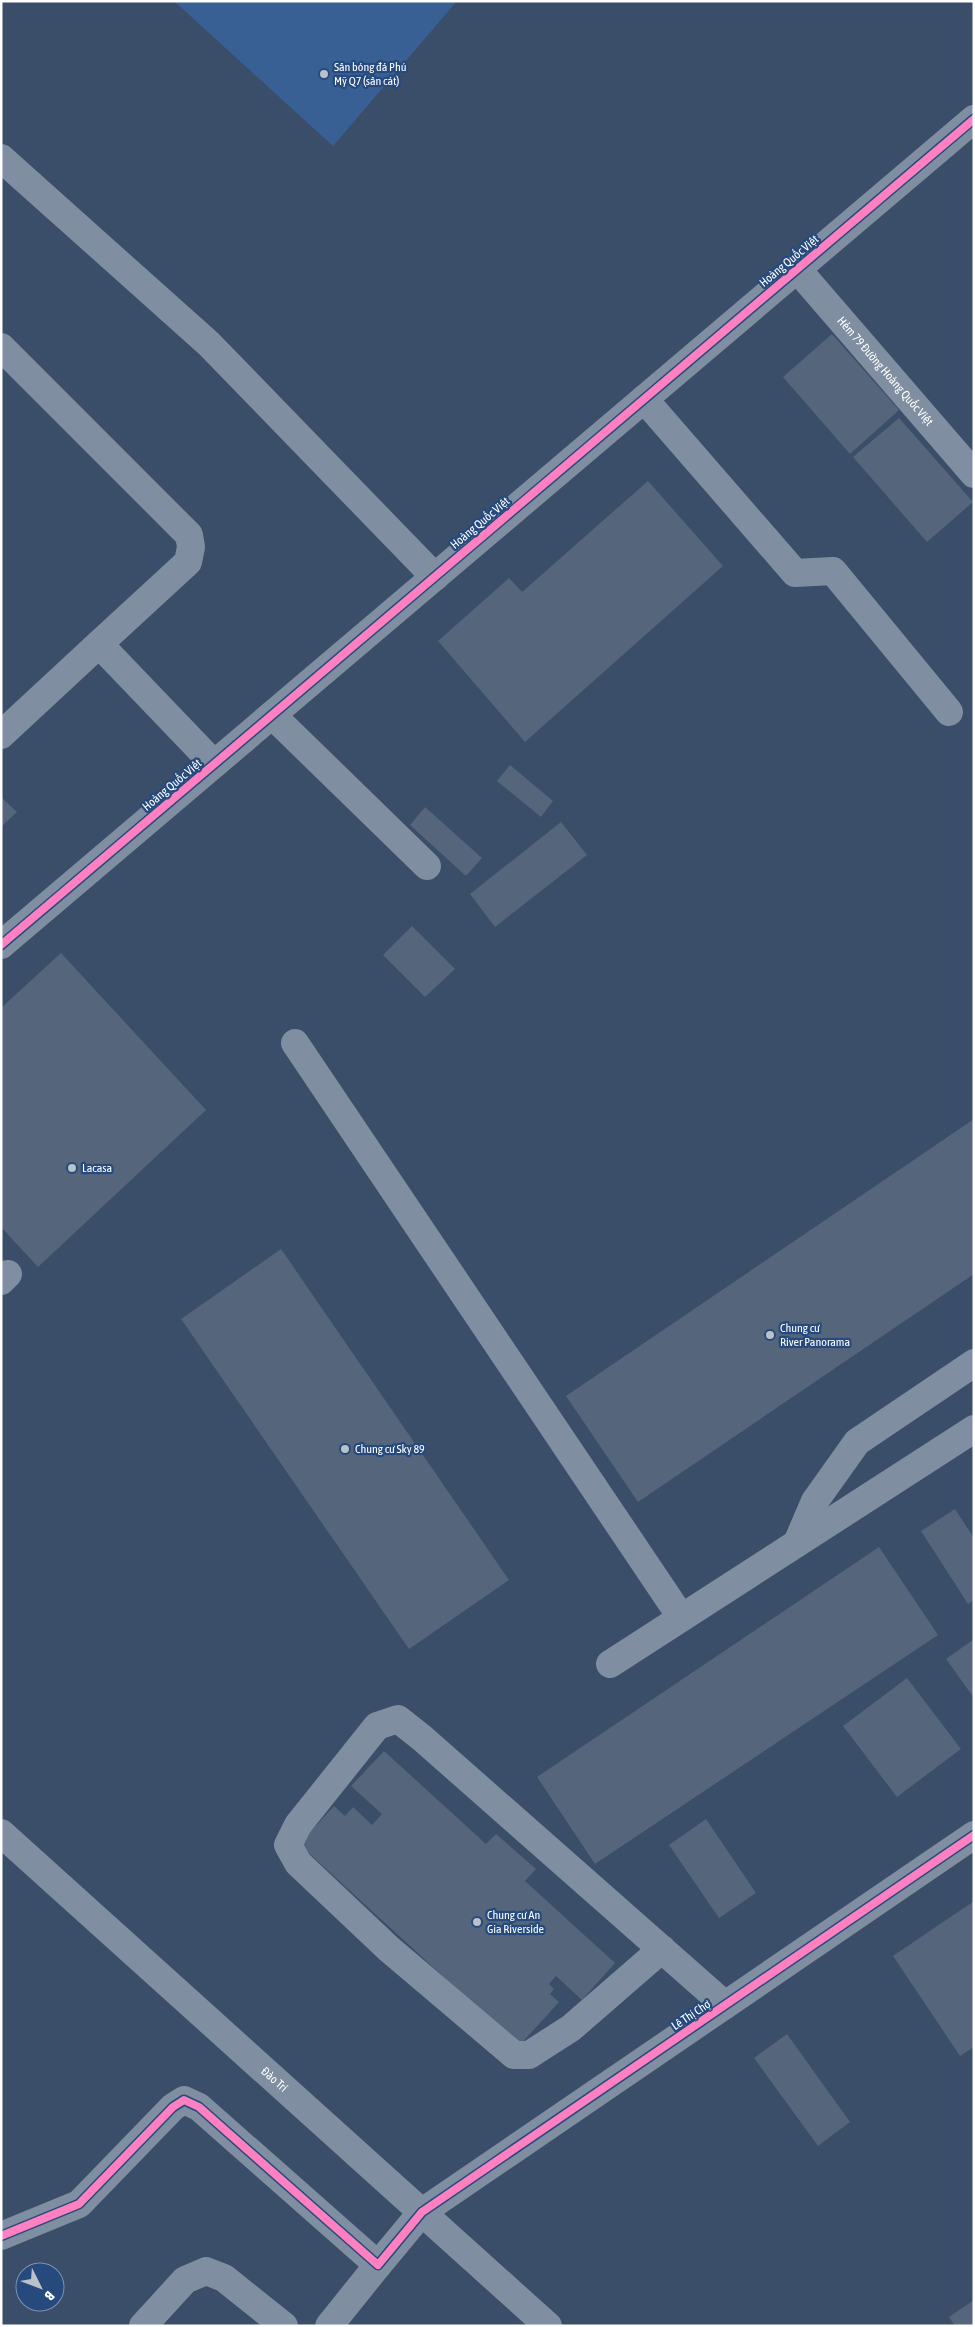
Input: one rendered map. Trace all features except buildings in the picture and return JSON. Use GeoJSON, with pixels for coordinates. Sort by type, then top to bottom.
{"type":"FeatureCollection","features":[{"type":"Feature","properties":{"kind":"street","name":"Hoàng Quốc Việt"},"geometry":{"type":"LineString","coordinates":[[1,944],[974,119]]}},
{"type":"Feature","properties":{"kind":"street"},"geometry":{"type":"LineString","coordinates":[[1,158],[209,344],[435,577]]}},
{"type":"Feature","properties":{"kind":"street","name":"Hẻm 79 Đường Hoàng Quốc Việt"},"geometry":{"type":"LineString","coordinates":[[797,269],[974,474]]}},
{"type":"Feature","properties":{"kind":"street"},"geometry":{"type":"LineString","coordinates":[[1,347],[189,536],[192,547],[188,562],[1,735]]}},
{"type":"Feature","properties":{"kind":"street"},"geometry":{"type":"LineString","coordinates":[[644,399],[796,573],[832,571],[948,712]]}},
{"type":"Feature","properties":{"kind":"street"},"geometry":{"type":"LineString","coordinates":[[99,644],[214,764]]}},
{"type":"Feature","properties":{"kind":"street"},"geometry":{"type":"LineString","coordinates":[[272,715],[426,866]]}},
{"type":"Feature","properties":{"kind":"street"},"geometry":{"type":"LineString","coordinates":[[295,1043],[681,1617]]}},
{"type":"Feature","properties":{"kind":"street"},"geometry":{"type":"LineString","coordinates":[[797,1543],[815,1501],[857,1442],[974,1363]]}},
{"type":"Feature","properties":{"kind":"street"},"geometry":{"type":"LineString","coordinates":[[610,1664],[974,1430]]}},
{"type":"Feature","properties":{"kind":"street"},"geometry":{"type":"LineString","coordinates":[[662,1948],[571,2028],[529,2055],[514,2055],[389,1949],[298,1863],[288,1845],[298,1825],[377,1726],[398,1719],[662,1948],[725,2005]]}},
{"type":"Feature","properties":{"kind":"street","name":"Đào Trí"},"geometry":{"type":"LineString","coordinates":[[1,1833],[548,2326]]}},
{"type":"Feature","properties":{"kind":"street","name":"Lê Thị Chợ"},"geometry":{"type":"LineString","coordinates":[[329,2326],[422,2212],[974,1835]]}},
{"type":"Feature","properties":{"kind":"street"},"geometry":{"type":"LineString","coordinates":[[1,2236],[79,2204],[173,2107],[184,2100],[199,2107],[378,2265]]}},
{"type":"Feature","properties":{"kind":"street"},"geometry":{"type":"LineString","coordinates":[[143,2326],[185,2280],[206,2271],[224,2278],[284,2326]]}},
{"type":"Feature","properties":{"kind":"shaded area","name":"Sân bóng đá Phú Mỹ Q7 (sân cát)"},"geometry":{"type":"Polygon","coordinates":[[[174,1],[457,1],[333,146],[174,1]]]}},
{"type":"Feature","properties":{"kind":"cycle path"},"geometry":{"type":"LineString","coordinates":[[1,945],[974,119]]}},
{"type":"Feature","properties":{"kind":"cycle path"},"geometry":{"type":"LineString","coordinates":[[1,2236],[79,2204],[173,2107],[184,2100],[199,2107],[378,2265],[422,2212],[974,1835]]}},
{"type":"Feature","properties":{"kind":"place","name":"Sân bóng đá Phú Mỹ Q7 (sân cát)"},"geometry":{"type":"Point","coordinates":[324,74]}},
{"type":"Feature","properties":{"kind":"place","name":"Lacasa"},"geometry":{"type":"Point","coordinates":[72,1168]}},
{"type":"Feature","properties":{"kind":"place","name":"Chung cư River Panorama"},"geometry":{"type":"Point","coordinates":[770,1335]}},
{"type":"Feature","properties":{"kind":"place","name":"Chung cư Sky 89"},"geometry":{"type":"Point","coordinates":[345,1449]}},
{"type":"Feature","properties":{"kind":"place","name":"Chung cư An Gia Riverside"},"geometry":{"type":"Point","coordinates":[477,1922]}}]}
